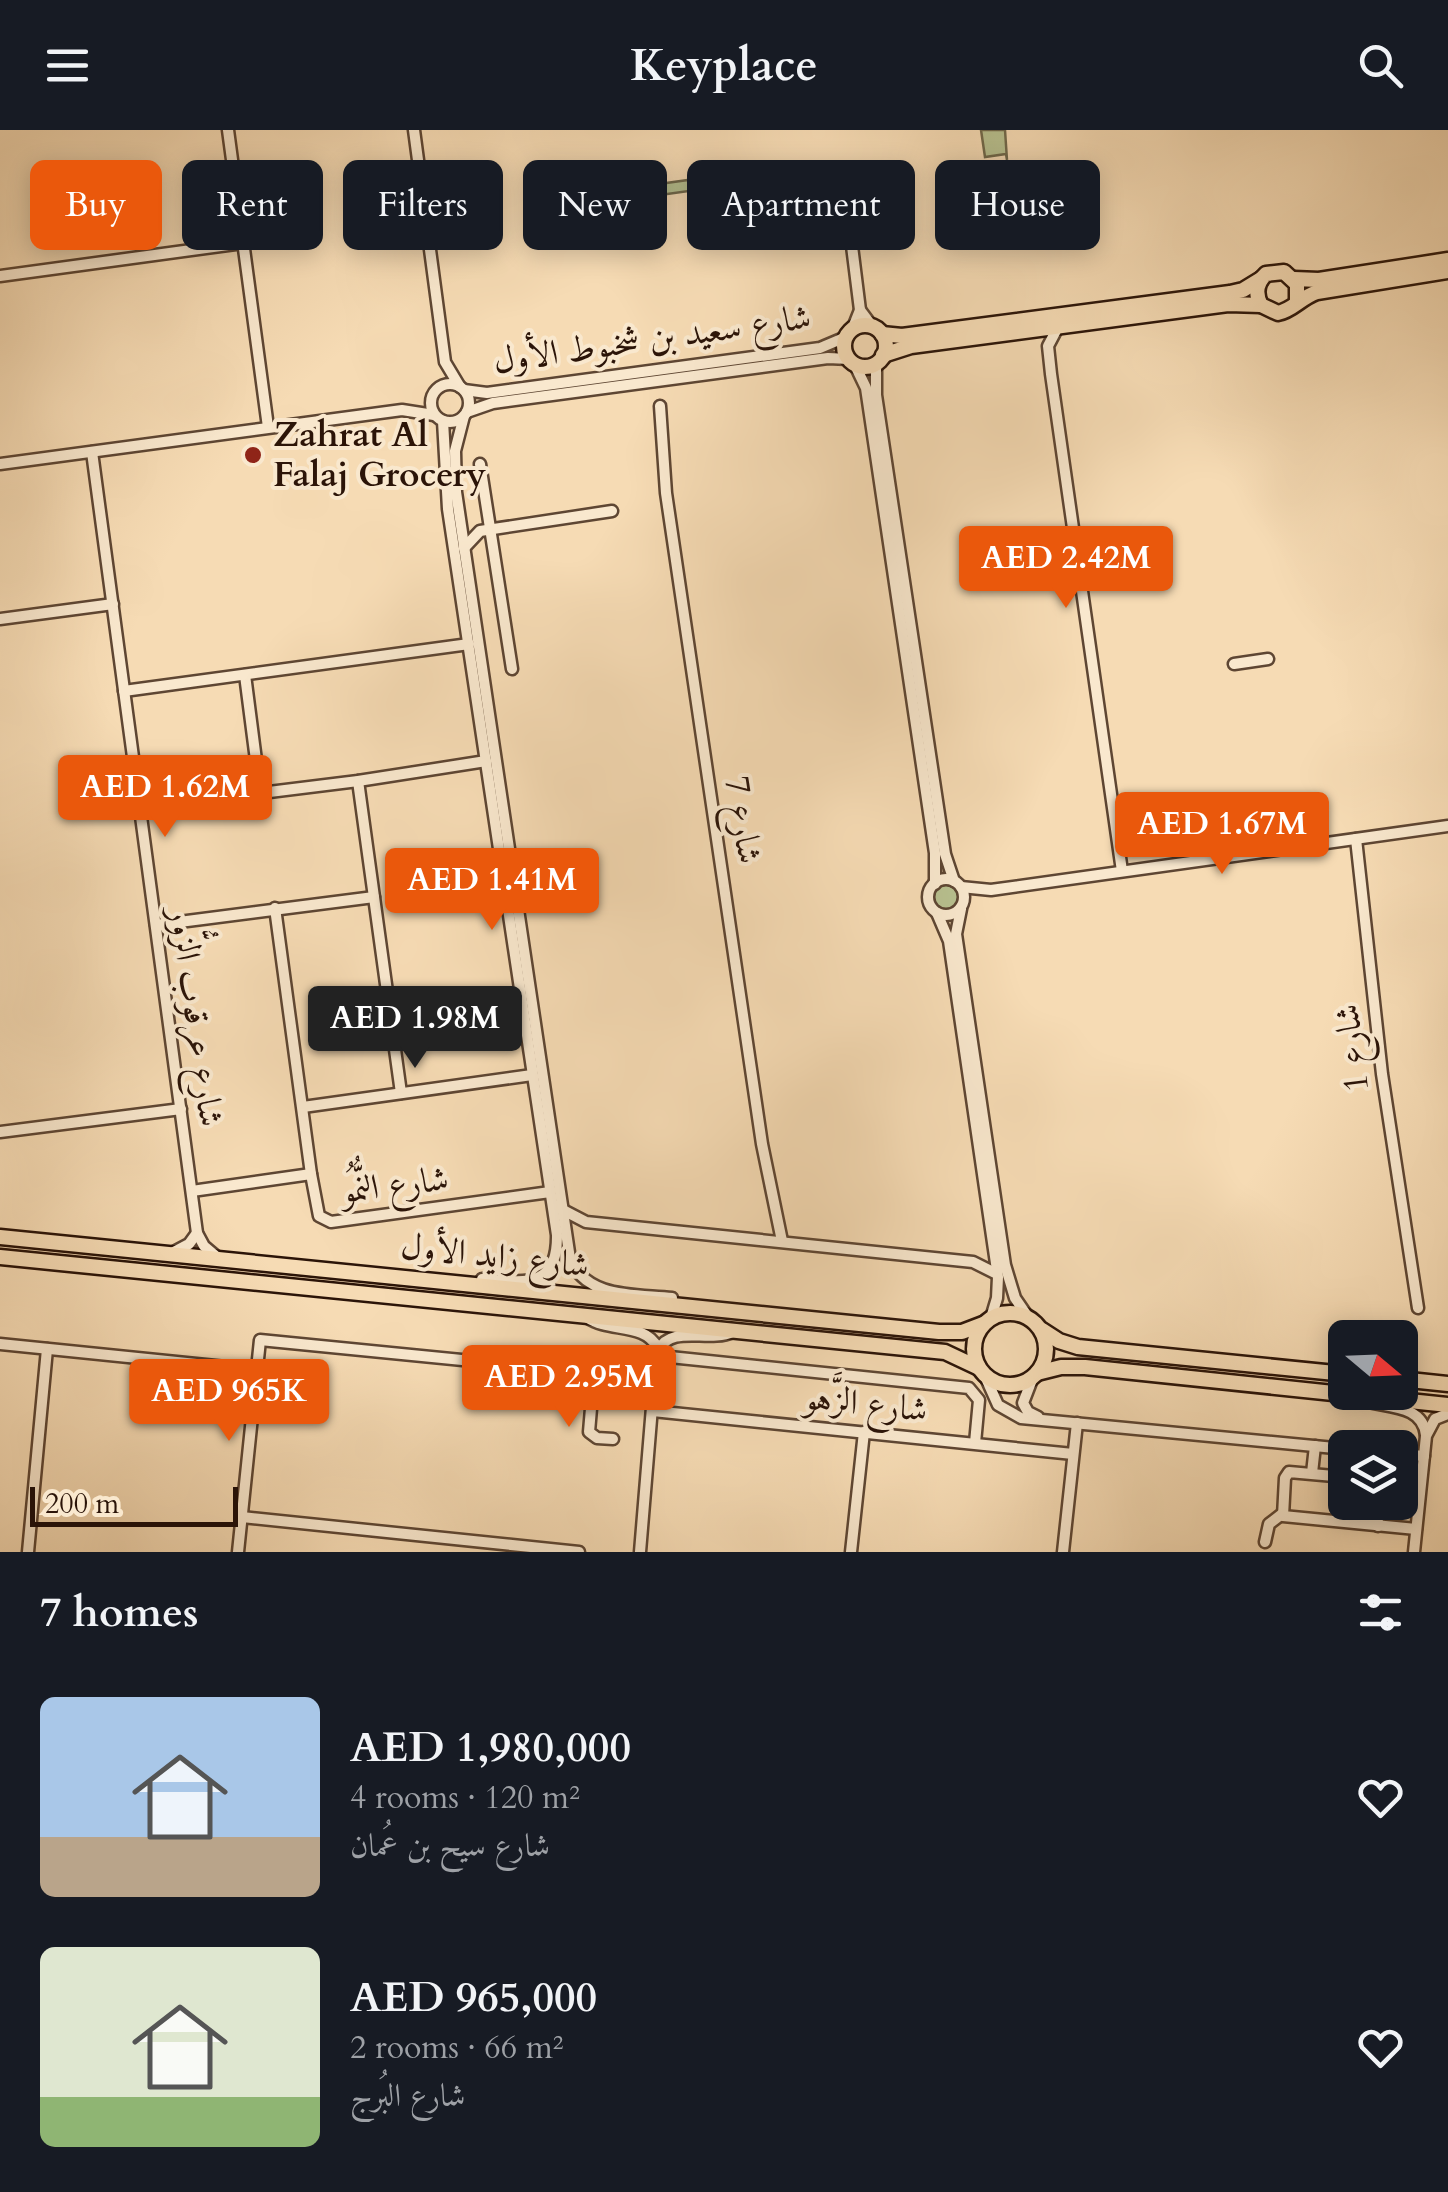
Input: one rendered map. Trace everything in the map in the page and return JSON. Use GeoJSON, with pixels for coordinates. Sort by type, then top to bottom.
{"type":"FeatureCollection","features":[{"type":"Feature","properties":{"kind":"main road"},"geometry":{"type":"LineString","coordinates":[[1294,279],[1297,300],[1291,308],[1278,313],[1235,303],[910,346],[868,366],[852,361],[844,346],[849,333],[860,326],[909,335],[1243,290],[1278,271],[1294,279],[1318,280],[1448,260]]}},
{"type":"Feature","properties":{"kind":"main road"},"geometry":{"type":"LineString","coordinates":[[1297,300],[1322,291],[1448,271]]}},
{"type":"Feature","properties":{"kind":"main road"},"geometry":{"type":"LineString","coordinates":[[1261,280],[1257,295],[1261,306]]}},
{"type":"Feature","properties":{"kind":"main road"},"geometry":{"type":"LineString","coordinates":[[877,330],[886,345],[880,359]]}},
{"type":"Feature","properties":{"kind":"main road","name":"شارع زايد الأول"},"geometry":{"type":"LineString","coordinates":[[0,1237],[939,1332],[962,1332],[987,1321]]}},
{"type":"Feature","properties":{"kind":"main road","name":"شارع زايد الأول"},"geometry":{"type":"LineString","coordinates":[[0,1258],[944,1352],[963,1358],[982,1372]]}},
{"type":"Feature","properties":{"kind":"main road"},"geometry":{"type":"LineString","coordinates":[[1328,1372],[1078,1347],[1059,1341],[1028,1316],[1010,1312],[987,1321],[974,1348],[982,1372],[1000,1384],[1012,1386],[1061,1368],[1086,1367],[1328,1392]]}},
{"type":"Feature","properties":{"kind":"main road"},"geometry":{"type":"LineString","coordinates":[[1035,1375],[1047,1349],[1042,1330]]}},
{"type":"Feature","properties":{"kind":"main road"},"geometry":{"type":"LineString","coordinates":[[1418,1382],[1448,1384]]}},
{"type":"Feature","properties":{"kind":"main road"},"geometry":{"type":"LineString","coordinates":[[1418,1402],[1448,1405]]}},
{"type":"Feature","properties":{"kind":"street"},"geometry":{"type":"LineString","coordinates":[[228,130],[232,160]]}},
{"type":"Feature","properties":{"kind":"street"},"geometry":{"type":"LineString","coordinates":[[354,1273],[520,1282],[537,1280],[550,1268],[556,1252],[448,509],[439,418],[431,404],[445,362],[414,130]]}},
{"type":"Feature","properties":{"kind":"street"},"geometry":{"type":"LineString","coordinates":[[0,276],[197,250]]}},
{"type":"Feature","properties":{"kind":"street"},"geometry":{"type":"LineString","coordinates":[[244,250],[268,427]]}},
{"type":"Feature","properties":{"kind":"street"},"geometry":{"type":"LineString","coordinates":[[849,333],[860,310],[852,250]]}},
{"type":"Feature","properties":{"kind":"street"},"geometry":{"type":"LineString","coordinates":[[860,310],[877,330]]}},
{"type":"Feature","properties":{"kind":"street"},"geometry":{"type":"LineString","coordinates":[[1058,327],[1048,346],[1122,871]]}},
{"type":"Feature","properties":{"kind":"street"},"geometry":{"type":"LineString","coordinates":[[1032,331],[1048,346]]}},
{"type":"Feature","properties":{"kind":"street","name":"شارع سعيد بن شخبوط الأول"},"geometry":{"type":"LineString","coordinates":[[462,388],[494,392],[820,348],[849,333]]}},
{"type":"Feature","properties":{"kind":"street","name":"شارع سعيد بن شخبوط الأول"},"geometry":{"type":"LineString","coordinates":[[466,414],[493,403],[828,358],[852,361]]}},
{"type":"Feature","properties":{"kind":"street"},"geometry":{"type":"LineString","coordinates":[[880,359],[876,395],[939,816],[947,861],[964,896],[956,934],[1005,1265],[1015,1298],[1028,1316]]}},
{"type":"Feature","properties":{"kind":"street"},"geometry":{"type":"LineString","coordinates":[[852,361],[866,388],[935,853],[934,884],[928,899],[949,942],[992,1237],[997,1298],[987,1321]]}},
{"type":"Feature","properties":{"kind":"street"},"geometry":{"type":"LineString","coordinates":[[445,362],[469,400],[455,451],[460,522],[565,1240],[573,1266],[593,1287],[684,1300],[712,1309]]}},
{"type":"Feature","properties":{"kind":"street"},"geometry":{"type":"LineString","coordinates":[[402,410],[449,384],[462,388]]}},
{"type":"Feature","properties":{"kind":"street","name":"شارع 7"},"geometry":{"type":"LineString","coordinates":[[660,406],[666,493],[762,1144],[782,1240]]}},
{"type":"Feature","properties":{"kind":"street"},"geometry":{"type":"LineString","coordinates":[[0,464],[402,410],[454,422],[466,414]]}},
{"type":"Feature","properties":{"kind":"street","name":"شارع عرقوب الزُّور"},"geometry":{"type":"LineString","coordinates":[[92,452],[197,1233]]}},
{"type":"Feature","properties":{"kind":"street"},"geometry":{"type":"LineString","coordinates":[[480,464],[485,530],[512,670]]}},
{"type":"Feature","properties":{"kind":"street"},"geometry":{"type":"LineString","coordinates":[[460,522],[485,530],[612,511]]}},
{"type":"Feature","properties":{"kind":"street"},"geometry":{"type":"LineString","coordinates":[[464,548],[485,530]]}},
{"type":"Feature","properties":{"kind":"street"},"geometry":{"type":"LineString","coordinates":[[0,619],[112,604]]}},
{"type":"Feature","properties":{"kind":"street"},"geometry":{"type":"LineString","coordinates":[[124,691],[469,644]]}},
{"type":"Feature","properties":{"kind":"street"},"geometry":{"type":"LineString","coordinates":[[1234,664],[1268,660]]}},
{"type":"Feature","properties":{"kind":"street"},"geometry":{"type":"LineString","coordinates":[[244,675],[260,791]]}},
{"type":"Feature","properties":{"kind":"street"},"geometry":{"type":"LineString","coordinates":[[140,808],[486,761]]}},
{"type":"Feature","properties":{"kind":"street"},"geometry":{"type":"LineString","coordinates":[[358,781],[401,1093]]}},
{"type":"Feature","properties":{"kind":"street"},"geometry":{"type":"LineString","coordinates":[[934,884],[948,879],[991,890],[1448,826]]}},
{"type":"Feature","properties":{"kind":"street","name":"شارع 1"},"geometry":{"type":"LineString","coordinates":[[1356,839],[1382,1074],[1418,1308]]}},
{"type":"Feature","properties":{"kind":"street"},"geometry":{"type":"LineString","coordinates":[[937,913],[947,916],[991,890]]}},
{"type":"Feature","properties":{"kind":"street"},"geometry":{"type":"LineString","coordinates":[[156,925],[374,897]]}},
{"type":"Feature","properties":{"kind":"street","name":"شارع النُّمُو"},"geometry":{"type":"LineString","coordinates":[[275,908],[317,1212],[331,1222],[550,1192]]}},
{"type":"Feature","properties":{"kind":"street"},"geometry":{"type":"LineString","coordinates":[[302,1106],[532,1075]]}},
{"type":"Feature","properties":{"kind":"street"},"geometry":{"type":"LineString","coordinates":[[0,1132],[181,1108]]}},
{"type":"Feature","properties":{"kind":"street"},"geometry":{"type":"LineString","coordinates":[[192,1191],[311,1174]]}},
{"type":"Feature","properties":{"kind":"street"},"geometry":{"type":"LineString","coordinates":[[560,1208],[586,1222],[973,1262],[997,1274]]}},
{"type":"Feature","properties":{"kind":"street"},"geometry":{"type":"LineString","coordinates":[[565,1240],[586,1222]]}},
{"type":"Feature","properties":{"kind":"street"},"geometry":{"type":"LineString","coordinates":[[172,1254],[184,1248],[197,1233],[210,1252],[223,1259]]}},
{"type":"Feature","properties":{"kind":"street"},"geometry":{"type":"LineString","coordinates":[[973,1262],[987,1249],[992,1237]]}},
{"type":"Feature","properties":{"kind":"street"},"geometry":{"type":"LineString","coordinates":[[586,1317],[604,1326],[644,1333],[654,1340],[657,1351],[640,1552]]}},
{"type":"Feature","properties":{"kind":"street"},"geometry":{"type":"LineString","coordinates":[[657,1351],[672,1336],[714,1338],[734,1332]]}},
{"type":"Feature","properties":{"kind":"street"},"geometry":{"type":"LineString","coordinates":[[238,1552],[260,1340],[656,1379]]}},
{"type":"Feature","properties":{"kind":"street"},"geometry":{"type":"LineString","coordinates":[[0,1344],[256,1370]]}},
{"type":"Feature","properties":{"kind":"street"},"geometry":{"type":"LineString","coordinates":[[28,1552],[47,1349]]}},
{"type":"Feature","properties":{"kind":"street"},"geometry":{"type":"LineString","coordinates":[[670,1356],[969,1388],[979,1400],[975,1443]]}},
{"type":"Feature","properties":{"kind":"street"},"geometry":{"type":"LineString","coordinates":[[982,1372],[993,1397],[1006,1411],[1021,1418],[1328,1447]]}},
{"type":"Feature","properties":{"kind":"street"},"geometry":{"type":"LineString","coordinates":[[594,1373],[590,1432],[596,1438],[614,1439]]}},
{"type":"Feature","properties":{"kind":"street"},"geometry":{"type":"LineString","coordinates":[[1035,1375],[1023,1403],[1028,1412],[1043,1419]]}},
{"type":"Feature","properties":{"kind":"street"},"geometry":{"type":"LineString","coordinates":[[1398,1410],[1416,1413],[1426,1436],[1414,1552]]}},
{"type":"Feature","properties":{"kind":"street","name":"شارع الزَّهو"},"geometry":{"type":"LineString","coordinates":[[653,1411],[1074,1454]]}},
{"type":"Feature","properties":{"kind":"street"},"geometry":{"type":"LineString","coordinates":[[1426,1436],[1434,1418],[1448,1414]]}},
{"type":"Feature","properties":{"kind":"street"},"geometry":{"type":"LineString","coordinates":[[1063,1552],[1077,1423]]}},
{"type":"Feature","properties":{"kind":"street"},"geometry":{"type":"LineString","coordinates":[[851,1552],[864,1432]]}},
{"type":"Feature","properties":{"kind":"street"},"geometry":{"type":"LineString","coordinates":[[1312,1473],[1315,1446]]}},
{"type":"Feature","properties":{"kind":"street"},"geometry":{"type":"LineString","coordinates":[[1418,1456],[1424,1456]]}},
{"type":"Feature","properties":{"kind":"street"},"geometry":{"type":"LineString","coordinates":[[1265,1542],[1269,1524],[1282,1514],[1288,1473],[1328,1475]]}},
{"type":"Feature","properties":{"kind":"street"},"geometry":{"type":"LineString","coordinates":[[1282,1514],[1288,1518],[1416,1530]]}},
{"type":"Feature","properties":{"kind":"street"},"geometry":{"type":"LineString","coordinates":[[242,1517],[579,1552]]}},
{"type":"Feature","properties":{"kind":"street"},"geometry":{"type":"LineString","coordinates":[[1378,1520],[1378,1526]]}},
{"type":"Feature","properties":{"kind":"green space"},"geometry":{"type":"Polygon","coordinates":[[[981,130],[1005,130],[1007,160],[1006,154],[985,157],[981,130]]]}},
{"type":"Feature","properties":{"kind":"green space"},"geometry":{"type":"Polygon","coordinates":[[[687,180],[687,191],[667,194],[667,183],[687,180]]]}},
{"type":"Feature","properties":{"kind":"green space"},"geometry":{"type":"Polygon","coordinates":[[[946,884],[955,888],[959,897],[955,906],[946,910],[937,906],[933,897],[937,888],[946,884]]]}},
{"type":"Feature","properties":{"kind":"place","name":"Zahrat Al Falaj Grocery"},"geometry":{"type":"Point","coordinates":[253,455]}}]}
